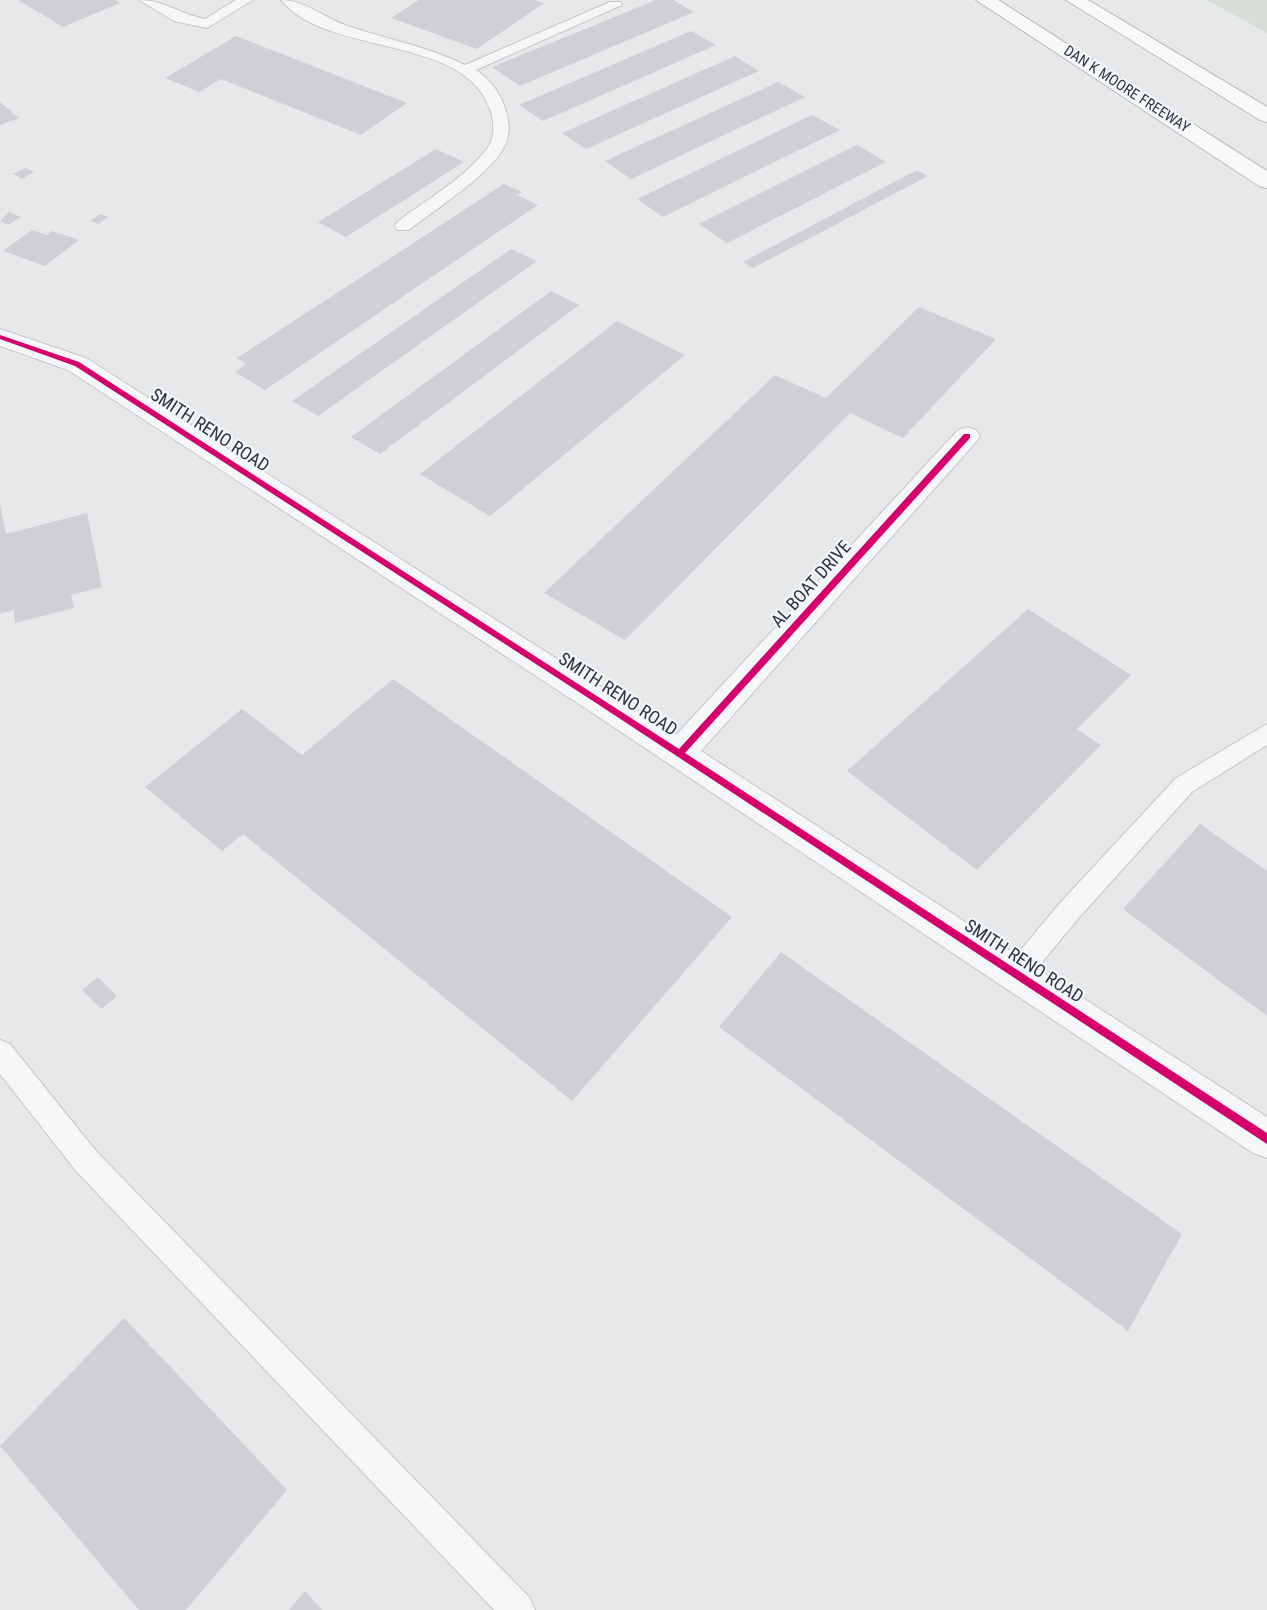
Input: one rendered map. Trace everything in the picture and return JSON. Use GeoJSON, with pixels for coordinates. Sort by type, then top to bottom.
{"type":"FeatureCollection","features":[{"type":"Feature","properties":{"kind":"highway","name":"DAN K MOORE FREEWAY"},"geometry":{"type":"LineString","coordinates":[[986,0],[1267,181]]}},
{"type":"Feature","properties":{"kind":"highway"},"geometry":{"type":"LineString","coordinates":[[1075,0],[1267,116]]}},
{"type":"Feature","properties":{"kind":"street","name":"SMITH RENO ROAD"},"geometry":{"type":"LineString","coordinates":[[0,337],[76,364],[679,754],[1267,1139]]}},
{"type":"Feature","properties":{"kind":"street","name":"AL BOAT DRIVE"},"geometry":{"type":"LineString","coordinates":[[679,754],[967,436]]}},
{"type":"Feature","properties":{"kind":"lane"},"geometry":{"type":"LineString","coordinates":[[146,0],[179,18],[207,24],[246,0]]}},
{"type":"Feature","properties":{"kind":"lane"},"geometry":{"type":"LineString","coordinates":[[288,0],[318,19],[465,70],[493,92],[501,105],[498,144],[479,165],[403,226]]}},
{"type":"Feature","properties":{"kind":"lane"},"geometry":{"type":"LineString","coordinates":[[465,70],[615,5]]}},
{"type":"Feature","properties":{"kind":"lane"},"geometry":{"type":"LineString","coordinates":[[1016,975],[1068,912],[1184,785],[1267,733]]}},
{"type":"Feature","properties":{"kind":"lane"},"geometry":{"type":"LineString","coordinates":[[0,1053],[86,1161],[518,1610]]}},
{"type":"Feature","properties":{"kind":"shaded area"},"geometry":{"type":"Polygon","coordinates":[[[1207,0],[1267,0],[1267,33],[1207,0]]]}},
{"type":"Feature","properties":{"kind":"building"},"geometry":{"type":"Polygon","coordinates":[[[18,0],[115,0],[120,3],[63,27],[18,0]]]}},
{"type":"Feature","properties":{"kind":"building"},"geometry":{"type":"Polygon","coordinates":[[[419,0],[534,0],[544,3],[477,49],[391,18],[419,0]]]}},
{"type":"Feature","properties":{"kind":"building"},"geometry":{"type":"Polygon","coordinates":[[[656,0],[673,0],[694,12],[520,86],[492,67],[656,0]]]}},
{"type":"Feature","properties":{"kind":"building"},"geometry":{"type":"Polygon","coordinates":[[[691,31],[716,45],[543,121],[519,105],[691,31]]]}},
{"type":"Feature","properties":{"kind":"building"},"geometry":{"type":"Polygon","coordinates":[[[236,36],[407,103],[361,135],[221,79],[199,92],[165,78],[236,36]]]}},
{"type":"Feature","properties":{"kind":"building"},"geometry":{"type":"Polygon","coordinates":[[[735,56],[759,71],[586,149],[562,133],[735,56]]]}},
{"type":"Feature","properties":{"kind":"building"},"geometry":{"type":"Polygon","coordinates":[[[778,82],[805,97],[631,179],[605,161],[778,82]]]}},
{"type":"Feature","properties":{"kind":"building"},"geometry":{"type":"Polygon","coordinates":[[[0,102],[19,118],[0,125],[0,102]]]}},
{"type":"Feature","properties":{"kind":"building"},"geometry":{"type":"Polygon","coordinates":[[[812,115],[840,130],[663,217],[637,199],[812,115]]]}},
{"type":"Feature","properties":{"kind":"building"},"geometry":{"type":"Polygon","coordinates":[[[857,145],[886,162],[727,243],[699,224],[857,145]]]}},
{"type":"Feature","properties":{"kind":"building"},"geometry":{"type":"Polygon","coordinates":[[[436,149],[464,162],[346,237],[318,222],[436,149]]]}},
{"type":"Feature","properties":{"kind":"building"},"geometry":{"type":"Polygon","coordinates":[[[25,168],[34,172],[22,179],[13,174],[25,168]]]}},
{"type":"Feature","properties":{"kind":"building"},"geometry":{"type":"Polygon","coordinates":[[[917,170],[928,176],[753,268],[743,262],[917,170]]]}},
{"type":"Feature","properties":{"kind":"building"},"geometry":{"type":"Polygon","coordinates":[[[504,184],[522,192],[517,195],[538,205],[265,390],[235,372],[246,364],[237,358],[504,184]]]}},
{"type":"Feature","properties":{"kind":"building"},"geometry":{"type":"Polygon","coordinates":[[[9,212],[21,217],[8,225],[0,221],[9,212]]]}},
{"type":"Feature","properties":{"kind":"building"},"geometry":{"type":"Polygon","coordinates":[[[100,214],[108,217],[99,224],[90,221],[100,214]]]}},
{"type":"Feature","properties":{"kind":"building"},"geometry":{"type":"Polygon","coordinates":[[[32,230],[47,235],[52,231],[79,240],[45,266],[3,251],[32,230]]]}},
{"type":"Feature","properties":{"kind":"building"},"geometry":{"type":"Polygon","coordinates":[[[511,249],[537,261],[318,416],[292,401],[511,249]]]}},
{"type":"Feature","properties":{"kind":"building"},"geometry":{"type":"Polygon","coordinates":[[[551,291],[579,305],[380,454],[351,437],[551,291]]]}},
{"type":"Feature","properties":{"kind":"building"},"geometry":{"type":"Polygon","coordinates":[[[919,307],[996,339],[903,438],[850,413],[625,640],[544,593],[775,375],[826,398],[919,307]]]}},
{"type":"Feature","properties":{"kind":"building"},"geometry":{"type":"Polygon","coordinates":[[[617,321],[685,355],[490,516],[420,474],[617,321]]]}},
{"type":"Feature","properties":{"kind":"building"},"geometry":{"type":"Polygon","coordinates":[[[0,505],[6,534],[87,513],[102,587],[71,595],[74,608],[15,623],[14,610],[0,614],[0,505]]]}},
{"type":"Feature","properties":{"kind":"building"},"geometry":{"type":"Polygon","coordinates":[[[1028,609],[1131,675],[1077,729],[1101,745],[977,870],[847,771],[1028,609]]]}},
{"type":"Feature","properties":{"kind":"building"},"geometry":{"type":"Polygon","coordinates":[[[393,679],[732,917],[572,1101],[243,834],[222,851],[145,787],[242,709],[302,755],[393,679]]]}},
{"type":"Feature","properties":{"kind":"building"},"geometry":{"type":"Polygon","coordinates":[[[1200,824],[1267,871],[1267,1016],[1123,909],[1200,824]]]}},
{"type":"Feature","properties":{"kind":"building"},"geometry":{"type":"Polygon","coordinates":[[[781,952],[1182,1234],[1128,1331],[719,1027],[781,952]]]}},
{"type":"Feature","properties":{"kind":"building"},"geometry":{"type":"Polygon","coordinates":[[[98,977],[117,996],[101,1009],[82,990],[98,977]]]}},
{"type":"Feature","properties":{"kind":"building"},"geometry":{"type":"Polygon","coordinates":[[[124,1318],[287,1490],[186,1610],[139,1610],[0,1446],[124,1318]]]}},
{"type":"Feature","properties":{"kind":"building"},"geometry":{"type":"Polygon","coordinates":[[[305,1591],[322,1610],[289,1610],[305,1591]]]}},
{"type":"Feature","properties":{"kind":"cycle path"},"geometry":{"type":"LineString","coordinates":[[0,337],[77,364],[596,699],[1267,1139]]}},
{"type":"Feature","properties":{"kind":"cycle path"},"geometry":{"type":"LineString","coordinates":[[679,754],[967,436]]}}]}
